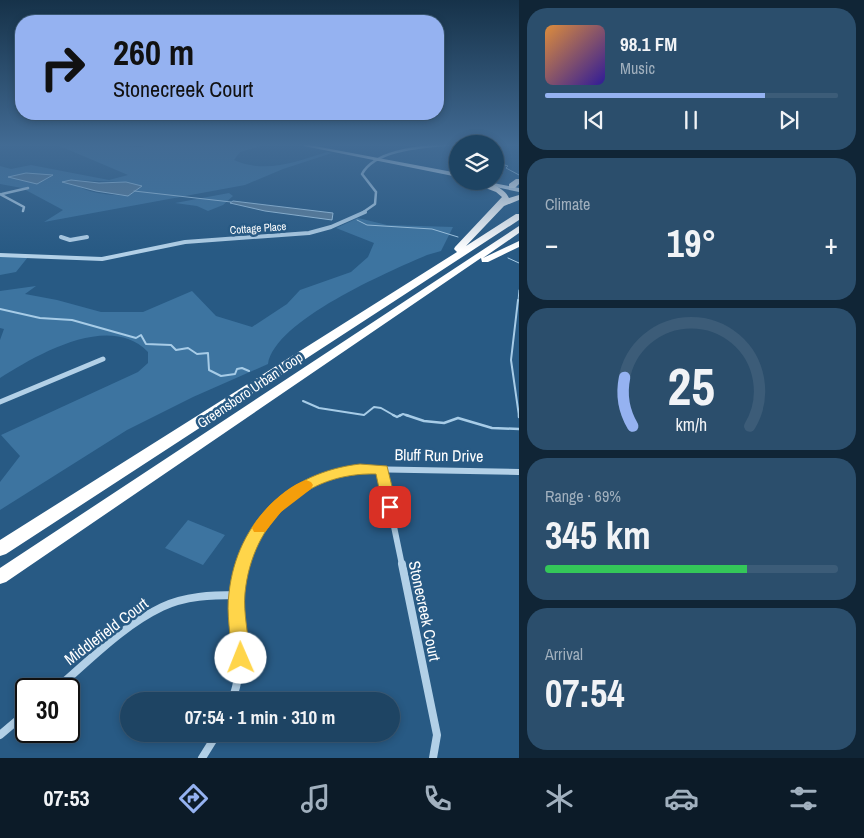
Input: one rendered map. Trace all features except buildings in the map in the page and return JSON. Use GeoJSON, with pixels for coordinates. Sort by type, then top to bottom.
{"type":"FeatureCollection","features":[{"type":"Feature","properties":{"kind":"highway"},"geometry":{"type":"LineString","coordinates":[[517,188],[519,181]]}},
{"type":"Feature","properties":{"kind":"highway"},"geometry":{"type":"LineString","coordinates":[[433,280],[503,203],[506,197],[503,192],[498,190]]}},
{"type":"Feature","properties":{"kind":"highway"},"geometry":{"type":"LineString","coordinates":[[503,203],[519,197]]}},
{"type":"Feature","properties":{"kind":"highway","name":"Greensboro Urban Loop"},"geometry":{"type":"LineString","coordinates":[[0,577],[433,280],[519,216]]}},
{"type":"Feature","properties":{"kind":"highway","name":"Greensboro Urban Loop"},"geometry":{"type":"LineString","coordinates":[[0,549],[433,280],[519,229]]}},
{"type":"Feature","properties":{"kind":"highway"},"geometry":{"type":"LineString","coordinates":[[433,280],[519,244]]}},
{"type":"Feature","properties":{"kind":"main road"},"geometry":{"type":"LineString","coordinates":[[504,185],[517,188]]}},
{"type":"Feature","properties":{"kind":"main road"},"geometry":{"type":"LineString","coordinates":[[504,186],[517,188]]}},
{"type":"Feature","properties":{"kind":"street","name":"Cottage Place"},"geometry":{"type":"LineString","coordinates":[[0,254],[102,259],[185,242],[319,231],[361,214],[375,204],[376,192],[364,179]]}},
{"type":"Feature","properties":{"kind":"street"},"geometry":{"type":"LineString","coordinates":[[1,194],[28,188]]}},
{"type":"Feature","properties":{"kind":"street"},"geometry":{"type":"LineString","coordinates":[[1,194],[24,207],[23,212]]}},
{"type":"Feature","properties":{"kind":"street"},"geometry":{"type":"LineString","coordinates":[[61,237],[70,240],[87,237]]}},
{"type":"Feature","properties":{"kind":"street"},"geometry":{"type":"LineString","coordinates":[[0,402],[103,358]]}},
{"type":"Feature","properties":{"kind":"street","name":"Bluff Run Drive"},"geometry":{"type":"LineString","coordinates":[[235,692],[241,669],[242,647],[237,594],[243,560],[258,530],[275,508],[296,491],[317,478],[339,471],[382,469],[519,472]]}},
{"type":"Feature","properties":{"kind":"street","name":"Stonecreek Court"},"geometry":{"type":"LineString","coordinates":[[382,469],[437,735],[433,758]]}},
{"type":"Feature","properties":{"kind":"street","name":"Middlefield Court"},"geometry":{"type":"LineString","coordinates":[[70,678],[141,620],[163,607],[202,596],[237,594]]}},
{"type":"Feature","properties":{"kind":"street"},"geometry":{"type":"LineString","coordinates":[[0,735],[15,722]]}},
{"type":"Feature","properties":{"kind":"street"},"geometry":{"type":"LineString","coordinates":[[202,758],[212,742]]}},
{"type":"Feature","properties":{"kind":"shaded area"},"geometry":{"type":"Polygon","coordinates":[[[0,179],[258,179],[245,185],[44,222],[63,210],[22,188],[0,184],[0,179]],[[71,180],[76,185],[89,191],[114,195],[128,196],[142,186],[126,182],[71,180]]]}},
{"type":"Feature","properties":{"kind":"shaded area"},"geometry":{"type":"Polygon","coordinates":[[[18,179],[45,179],[37,184],[18,179]]]}},
{"type":"Feature","properties":{"kind":"shaded area"},"geometry":{"type":"Polygon","coordinates":[[[71,180],[99,183],[126,182],[142,186],[128,196],[96,191],[62,182],[71,180]]]}},
{"type":"Feature","properties":{"kind":"shaded area"},"geometry":{"type":"Polygon","coordinates":[[[229,193],[233,196],[223,205],[208,211],[197,206],[175,203],[229,193]]]}},
{"type":"Feature","properties":{"kind":"shaded area"},"geometry":{"type":"Polygon","coordinates":[[[233,201],[333,213],[332,220],[265,211],[230,203],[233,201]]]}},
{"type":"Feature","properties":{"kind":"shaded area"},"geometry":{"type":"Polygon","coordinates":[[[358,218],[387,225],[453,227],[441,251],[427,255],[361,285],[311,315],[290,331],[275,347],[268,364],[193,397],[127,430],[0,510],[0,482],[20,456],[1,435],[138,372],[148,363],[148,352],[132,341],[114,336],[94,337],[73,341],[53,349],[0,378],[0,340],[4,329],[0,328],[0,291],[36,286],[25,294],[57,300],[101,312],[143,312],[192,291],[216,316],[252,327],[287,304],[300,290],[351,272],[368,257],[374,243],[336,228],[358,218]]]}},
{"type":"Feature","properties":{"kind":"shaded area"},"geometry":{"type":"Polygon","coordinates":[[[0,257],[28,257],[16,272],[0,275],[0,257]]]}},
{"type":"Feature","properties":{"kind":"shaded area"},"geometry":{"type":"Polygon","coordinates":[[[188,520],[225,535],[203,565],[165,548],[188,520]]]}},
{"type":"Feature","properties":{"kind":"waterway"},"geometry":{"type":"LineString","coordinates":[[134,191],[231,202]]}},
{"type":"Feature","properties":{"kind":"waterway"},"geometry":{"type":"LineString","coordinates":[[357,220],[367,225],[432,229],[458,237]]}},
{"type":"Feature","properties":{"kind":"waterway"},"geometry":{"type":"LineString","coordinates":[[508,258],[519,263]]}},
{"type":"Feature","properties":{"kind":"waterway"},"geometry":{"type":"LineString","coordinates":[[518,301],[519,290]]}},
{"type":"Feature","properties":{"kind":"waterway"},"geometry":{"type":"LineString","coordinates":[[518,300],[511,360],[519,416]]}},
{"type":"Feature","properties":{"kind":"waterway"},"geometry":{"type":"LineString","coordinates":[[0,309],[40,318],[72,320],[136,338],[141,335],[146,344],[171,345],[176,350],[188,348],[197,354],[208,353],[209,370],[221,376],[235,374],[237,369],[242,368],[249,371]]}},
{"type":"Feature","properties":{"kind":"waterway"},"geometry":{"type":"LineString","coordinates":[[303,401],[319,408],[364,415],[374,407],[381,408],[395,416]]}},
{"type":"Feature","properties":{"kind":"waterway"},"geometry":{"type":"LineString","coordinates":[[395,416],[403,414],[424,421],[444,423],[458,418],[492,428],[519,429]]}},
{"type":"Feature","properties":{"kind":"slow traffic"},"geometry":{"type":"LineString","coordinates":[[260,528],[275,508],[306,485]]}},
{"type":"Feature","properties":{"kind":"route"},"geometry":{"type":"LineString","coordinates":[[241,658],[242,647],[237,594],[243,560],[258,530],[275,508],[296,491],[317,478],[339,471],[360,469],[382,469],[390,507]]}}]}
